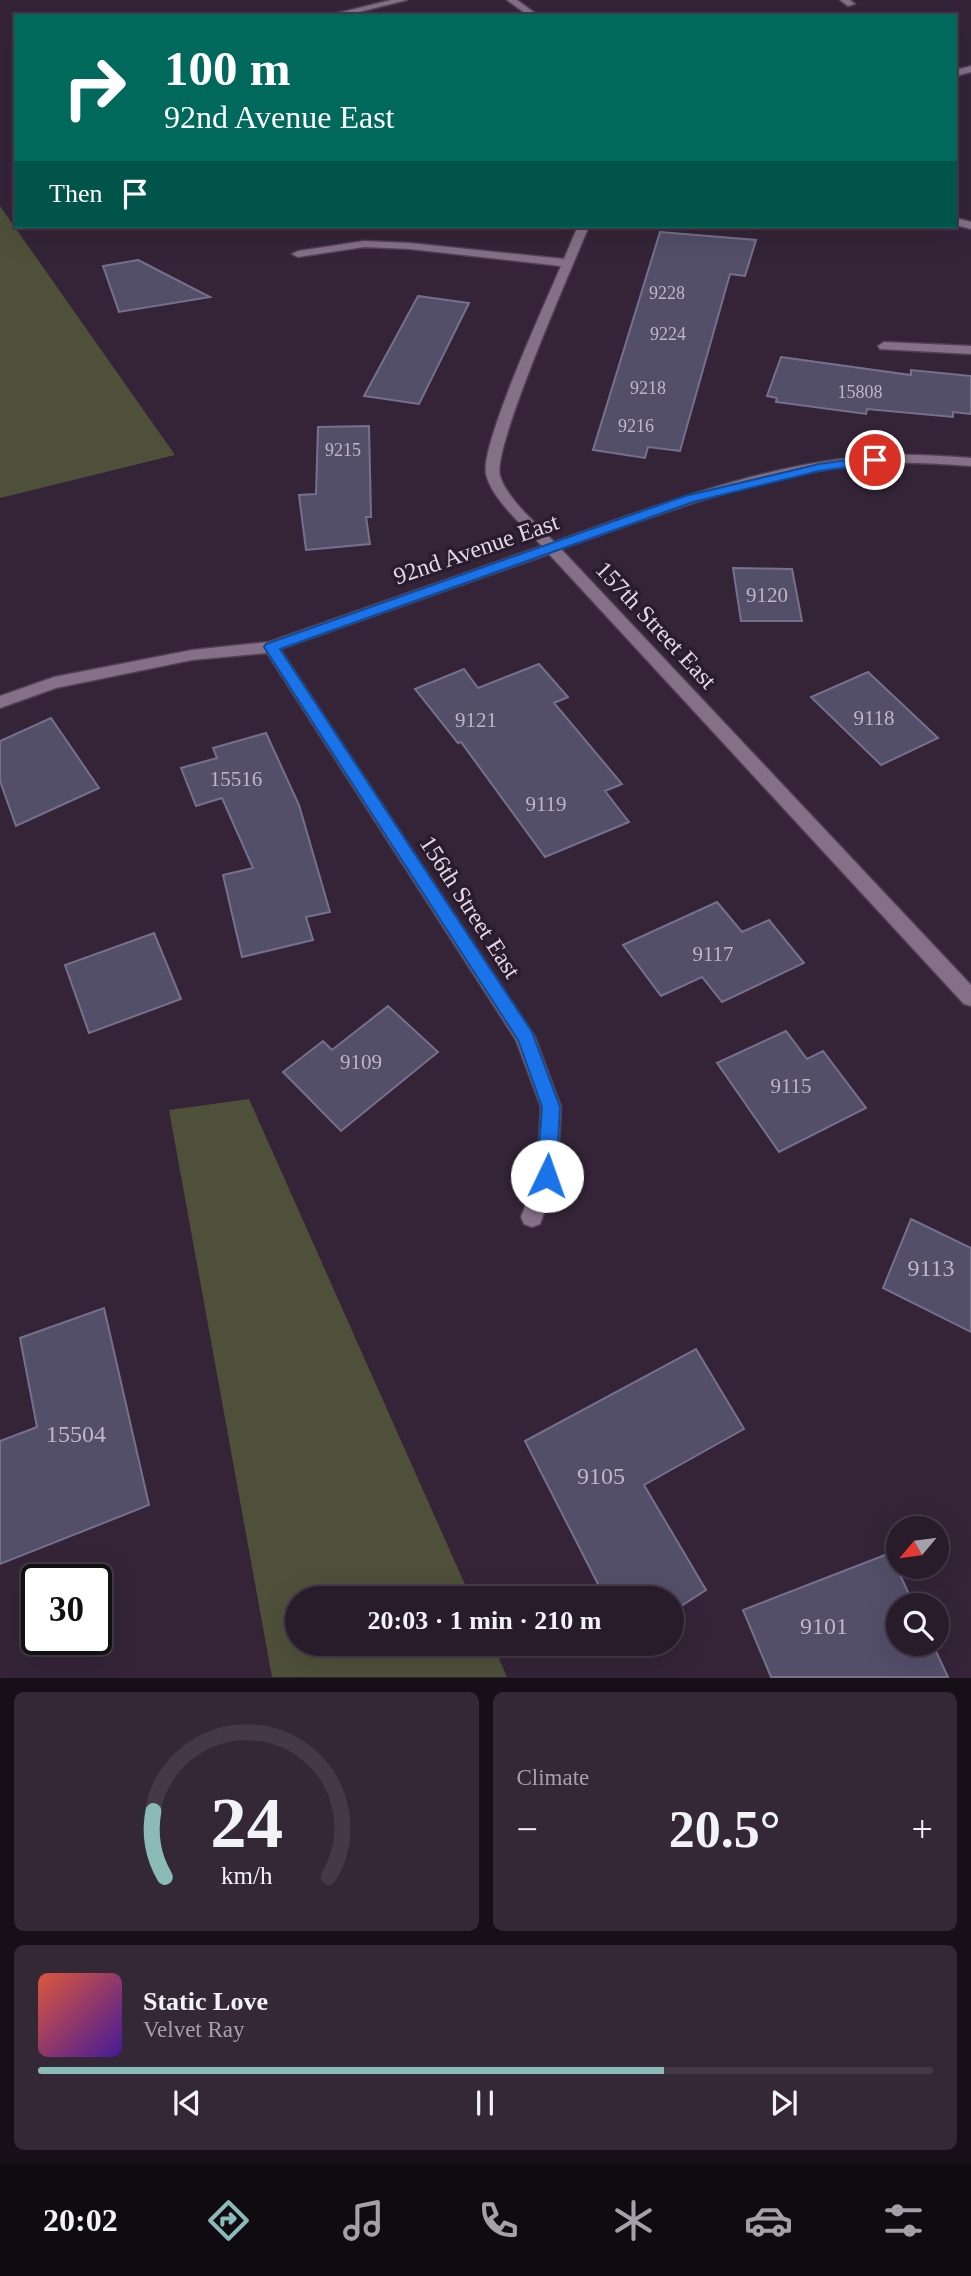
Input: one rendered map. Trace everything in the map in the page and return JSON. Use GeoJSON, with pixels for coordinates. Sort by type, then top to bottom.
{"type":"FeatureCollection","features":[{"type":"Feature","properties":{"kind":"street"},"geometry":{"type":"LineString","coordinates":[[339,14],[403,0]]}},
{"type":"Feature","properties":{"kind":"street"},"geometry":{"type":"LineString","coordinates":[[511,0],[532,14]]}},
{"type":"Feature","properties":{"kind":"street","name":"157th Street East"},"geometry":{"type":"LineString","coordinates":[[582,228],[514,395],[492,460],[493,476],[509,502],[971,998]]}},
{"type":"Feature","properties":{"kind":"street"},"geometry":{"type":"LineString","coordinates":[[298,254],[364,244],[410,246],[566,263]]}},
{"type":"Feature","properties":{"kind":"street"},"geometry":{"type":"LineString","coordinates":[[884,346],[971,350]]}},
{"type":"Feature","properties":{"kind":"street","name":"92nd Avenue East"},"geometry":{"type":"LineString","coordinates":[[0,702],[54,683],[192,655],[271,647],[689,499],[819,468],[875,460],[971,461]]}},
{"type":"Feature","properties":{"kind":"street","name":"156th Street East"},"geometry":{"type":"LineString","coordinates":[[271,647],[525,1037],[551,1107],[547,1176],[531,1217]]}},
{"type":"Feature","properties":{"kind":"green space"},"geometry":{"type":"Polygon","coordinates":[[[0,206],[175,455],[0,498],[0,206]]]}},
{"type":"Feature","properties":{"kind":"green space"},"geometry":{"type":"Polygon","coordinates":[[[249,1099],[466,1586],[285,1586],[285,1656],[498,1656],[507,1677],[272,1677],[169,1110],[249,1099]]]}},
{"type":"Feature","properties":{"kind":"building"},"geometry":{"type":"Polygon","coordinates":[[[660,232],[756,240],[745,276],[730,274],[680,451],[648,447],[645,458],[593,450],[660,232]]]}},
{"type":"Feature","properties":{"kind":"building"},"geometry":{"type":"Polygon","coordinates":[[[138,260],[210,297],[119,312],[103,266],[138,260]]]}},
{"type":"Feature","properties":{"kind":"building"},"geometry":{"type":"Polygon","coordinates":[[[418,296],[469,303],[419,404],[364,396],[418,296]]]}},
{"type":"Feature","properties":{"kind":"building"},"geometry":{"type":"Polygon","coordinates":[[[781,357],[911,375],[911,370],[971,376],[971,414],[953,412],[953,417],[867,409],[866,414],[776,402],[777,398],[767,396],[781,357]]]}},
{"type":"Feature","properties":{"kind":"building"},"geometry":{"type":"Polygon","coordinates":[[[369,426],[371,517],[366,517],[370,544],[306,550],[299,495],[316,494],[318,427],[369,426]]]}},
{"type":"Feature","properties":{"kind":"building"},"geometry":{"type":"Polygon","coordinates":[[[733,568],[792,569],[802,621],[741,621],[733,568]]]}},
{"type":"Feature","properties":{"kind":"building"},"geometry":{"type":"Polygon","coordinates":[[[539,664],[568,697],[554,703],[622,784],[605,791],[629,822],[545,857],[461,742],[458,743],[415,689],[464,669],[478,688],[539,664]]]}},
{"type":"Feature","properties":{"kind":"building"},"geometry":{"type":"Polygon","coordinates":[[[868,672],[938,738],[881,765],[811,697],[868,672]]]}},
{"type":"Feature","properties":{"kind":"building"},"geometry":{"type":"Polygon","coordinates":[[[51,718],[99,788],[16,826],[0,781],[0,741],[51,718]]]}},
{"type":"Feature","properties":{"kind":"building"},"geometry":{"type":"Polygon","coordinates":[[[266,733],[299,805],[330,912],[306,917],[313,940],[242,957],[223,875],[253,868],[222,798],[196,806],[181,768],[217,758],[213,748],[266,733]]]}},
{"type":"Feature","properties":{"kind":"building"},"geometry":{"type":"Polygon","coordinates":[[[717,902],[742,932],[769,920],[804,963],[722,1002],[702,977],[661,996],[623,945],[717,902]]]}},
{"type":"Feature","properties":{"kind":"building"},"geometry":{"type":"Polygon","coordinates":[[[154,933],[181,999],[89,1033],[65,965],[154,933]]]}},
{"type":"Feature","properties":{"kind":"building"},"geometry":{"type":"Polygon","coordinates":[[[388,1006],[438,1052],[341,1131],[283,1072],[323,1041],[332,1050],[388,1006]]]}},
{"type":"Feature","properties":{"kind":"building"},"geometry":{"type":"Polygon","coordinates":[[[786,1031],[807,1059],[823,1051],[866,1108],[779,1152],[717,1063],[786,1031]]]}},
{"type":"Feature","properties":{"kind":"building"},"geometry":{"type":"Polygon","coordinates":[[[911,1219],[971,1248],[971,1332],[883,1288],[911,1219]]]}},
{"type":"Feature","properties":{"kind":"building"},"geometry":{"type":"Polygon","coordinates":[[[104,1308],[149,1505],[0,1564],[0,1441],[37,1427],[20,1338],[104,1308]]]}},
{"type":"Feature","properties":{"kind":"building"},"geometry":{"type":"Polygon","coordinates":[[[696,1349],[744,1429],[644,1485],[706,1590],[684,1604],[684,1586],[599,1586],[525,1441],[696,1349]]]}},
{"type":"Feature","properties":{"kind":"building"},"geometry":{"type":"Polygon","coordinates":[[[886,1555],[886,1579],[902,1579],[908,1593],[886,1593],[886,1656],[938,1656],[948,1677],[771,1677],[743,1610],[886,1555]]]}},
{"type":"Feature","properties":{"kind":"route"},"geometry":{"type":"LineString","coordinates":[[547,1176],[551,1107],[525,1037],[271,647],[689,499],[757,481],[875,460]]}}]}
